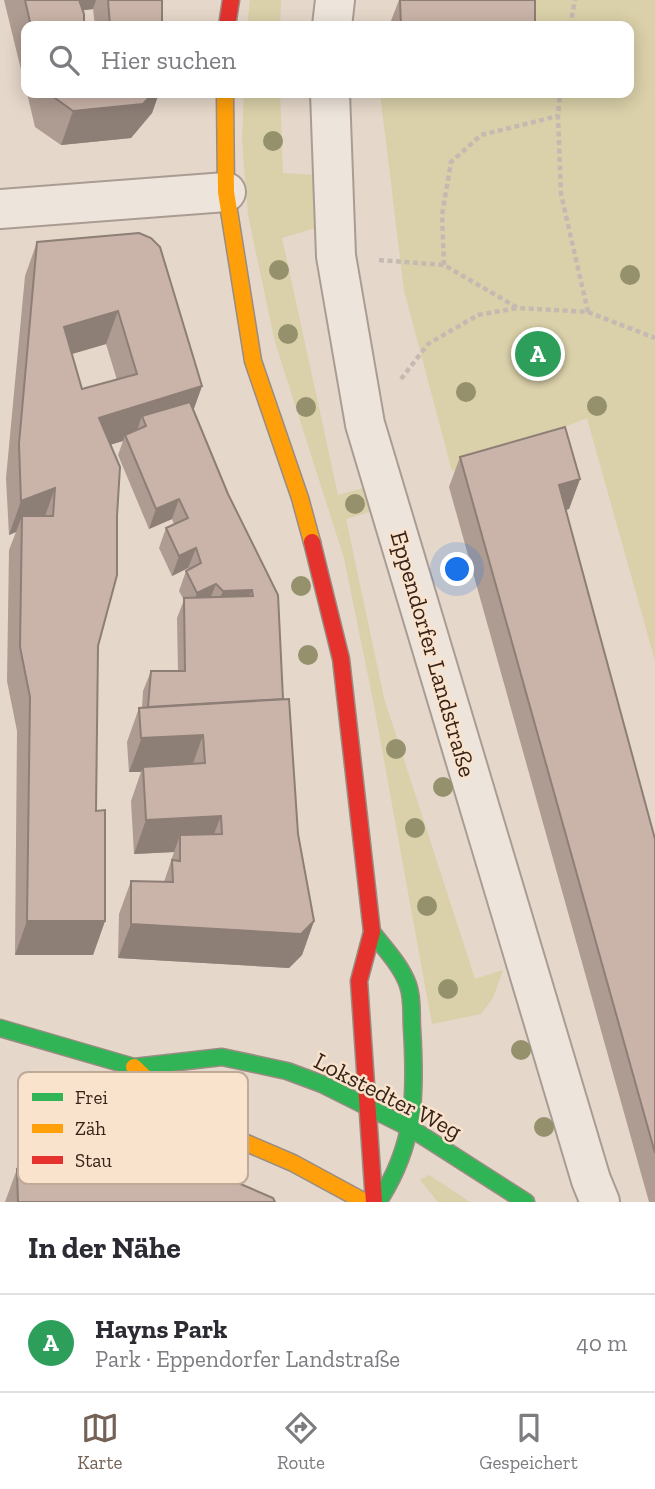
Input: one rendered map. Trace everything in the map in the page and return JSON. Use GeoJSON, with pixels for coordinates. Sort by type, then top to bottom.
{"type":"FeatureCollection","features":[{"type":"Feature","properties":{"kind":"street"},"geometry":{"type":"LineString","coordinates":[[228,21],[231,0]]}},
{"type":"Feature","properties":{"kind":"street"},"geometry":{"type":"LineString","coordinates":[[333,21],[335,0]]}},
{"type":"Feature","properties":{"kind":"street"},"geometry":{"type":"LineString","coordinates":[[225,98],[226,192],[253,361],[300,498],[341,659],[372,932],[359,981],[376,1202]]}},
{"type":"Feature","properties":{"kind":"street","name":"Eppendorfer Landstraße"},"geometry":{"type":"LineString","coordinates":[[330,98],[336,256],[365,424],[493,858],[600,1202]]}},
{"type":"Feature","properties":{"kind":"street"},"geometry":{"type":"LineString","coordinates":[[0,209],[226,192]]}},
{"type":"Feature","properties":{"kind":"street"},"geometry":{"type":"LineString","coordinates":[[372,932],[408,985],[415,1080],[412,1129],[399,1167],[376,1202]]}},
{"type":"Feature","properties":{"kind":"street","name":"Lokstedter Weg"},"geometry":{"type":"LineString","coordinates":[[0,1028],[134,1067],[222,1057],[287,1071],[323,1084],[412,1129],[526,1202]]}},
{"type":"Feature","properties":{"kind":"street","name":"Lokstedter Weg"},"geometry":{"type":"LineString","coordinates":[[134,1067],[139,1072]]}},
{"type":"Feature","properties":{"kind":"street","name":"Lokstedter Weg"},"geometry":{"type":"LineString","coordinates":[[248,1143],[293,1163],[365,1202]]}},
{"type":"Feature","properties":{"kind":"path"},"geometry":{"type":"LineString","coordinates":[[571,21],[575,0]]}},
{"type":"Feature","properties":{"kind":"path"},"geometry":{"type":"LineString","coordinates":[[560,98],[561,194],[588,312]]}},
{"type":"Feature","properties":{"kind":"path"},"geometry":{"type":"LineString","coordinates":[[444,265],[442,215],[451,162],[481,135],[558,116]]}},
{"type":"Feature","properties":{"kind":"path"},"geometry":{"type":"LineString","coordinates":[[393,261],[444,265],[518,308]]}},
{"type":"Feature","properties":{"kind":"path"},"geometry":{"type":"LineString","coordinates":[[422,352],[428,344],[478,315],[518,308],[588,312],[655,338]]}},
{"type":"Feature","properties":{"kind":"shaded area"},"geometry":{"type":"Polygon","coordinates":[[[250,0],[281,0],[280,21],[248,21],[250,0]]]}},
{"type":"Feature","properties":{"kind":"shaded area"},"geometry":{"type":"Polygon","coordinates":[[[535,0],[655,0],[655,661],[587,418],[452,471],[404,290],[381,98],[634,98],[634,21],[535,21],[535,0]]]}},
{"type":"Feature","properties":{"kind":"shaded area"},"geometry":{"type":"Polygon","coordinates":[[[244,98],[280,98],[283,173],[315,175],[319,227],[282,238],[338,495],[371,486],[377,510],[346,519],[384,698],[475,979],[503,970],[493,998],[481,1014],[432,1024],[374,705],[344,558],[275,342],[248,215],[242,141],[244,98]]]}},
{"type":"Feature","properties":{"kind":"shaded area"},"geometry":{"type":"Polygon","coordinates":[[[429,1175],[470,1202],[438,1202],[420,1180],[429,1175]]]}},
{"type":"Feature","properties":{"kind":"building"},"geometry":{"type":"Polygon","coordinates":[[[25,0],[79,0],[84,14],[84,21],[30,21],[25,0]]]}},
{"type":"Feature","properties":{"kind":"building"},"geometry":{"type":"Polygon","coordinates":[[[108,0],[162,0],[162,21],[110,21],[108,0]]]}},
{"type":"Feature","properties":{"kind":"building"},"geometry":{"type":"Polygon","coordinates":[[[400,0],[535,0],[535,21],[401,21],[400,0]]]}},
{"type":"Feature","properties":{"kind":"building"},"geometry":{"type":"Polygon","coordinates":[[[55,98],[148,98],[143,104],[73,111],[55,98]]]}},
{"type":"Feature","properties":{"kind":"building"},"geometry":{"type":"Polygon","coordinates":[[[139,233],[151,238],[160,247],[202,386],[99,418],[120,467],[117,575],[98,646],[96,811],[105,810],[105,921],[27,921],[30,697],[20,647],[22,516],[53,516],[55,488],[21,501],[19,444],[37,242],[139,233]],[[118,311],[64,327],[82,389],[137,374],[118,311]]]}},
{"type":"Feature","properties":{"kind":"building"},"geometry":{"type":"Polygon","coordinates":[[[190,402],[228,494],[278,595],[283,699],[148,707],[151,671],[185,671],[184,598],[253,596],[252,590],[223,591],[216,584],[197,593],[186,571],[201,563],[196,548],[179,556],[166,528],[188,518],[179,499],[156,509],[125,435],[146,426],[142,416],[190,402]]]}},
{"type":"Feature","properties":{"kind":"building"},"geometry":{"type":"Polygon","coordinates":[[[565,427],[580,479],[559,485],[655,839],[655,1153],[460,457],[565,427]]]}},
{"type":"Feature","properties":{"kind":"building"},"geometry":{"type":"Polygon","coordinates":[[[289,699],[298,834],[314,921],[301,934],[131,924],[131,881],[173,882],[172,860],[180,861],[180,835],[222,834],[221,816],[146,820],[143,767],[205,763],[203,735],[141,738],[139,708],[289,699]]]}},
{"type":"Feature","properties":{"kind":"building"},"geometry":{"type":"Polygon","coordinates":[[[17,1169],[18,1184],[241,1184],[273,1198],[275,1202],[18,1202],[17,1169]]]}},
{"type":"Feature","properties":{"kind":"traffic: fast"},"geometry":{"type":"LineString","coordinates":[[372,932],[397,964],[408,985],[414,1075],[407,1139],[391,1181],[378,1202]]}},
{"type":"Feature","properties":{"kind":"traffic: fast"},"geometry":{"type":"LineString","coordinates":[[0,1028],[134,1067],[222,1057],[287,1071],[322,1084],[412,1129],[526,1202]]}},
{"type":"Feature","properties":{"kind":"traffic: slow"},"geometry":{"type":"LineString","coordinates":[[225,98],[226,192],[253,361],[300,498],[312,542]]}},
{"type":"Feature","properties":{"kind":"traffic: slow"},"geometry":{"type":"LineString","coordinates":[[134,1067],[139,1072]]}},
{"type":"Feature","properties":{"kind":"traffic: slow"},"geometry":{"type":"LineString","coordinates":[[248,1144],[293,1163],[365,1202]]}},
{"type":"Feature","properties":{"kind":"traffic: jam"},"geometry":{"type":"LineString","coordinates":[[228,21],[231,0]]}},
{"type":"Feature","properties":{"kind":"traffic: jam"},"geometry":{"type":"LineString","coordinates":[[312,542],[341,659],[372,932],[359,981],[374,1202]]}},
{"type":"Feature","properties":{"kind":"place","name":"Hayns Park"},"geometry":{"type":"Point","coordinates":[538,354]}}]}
